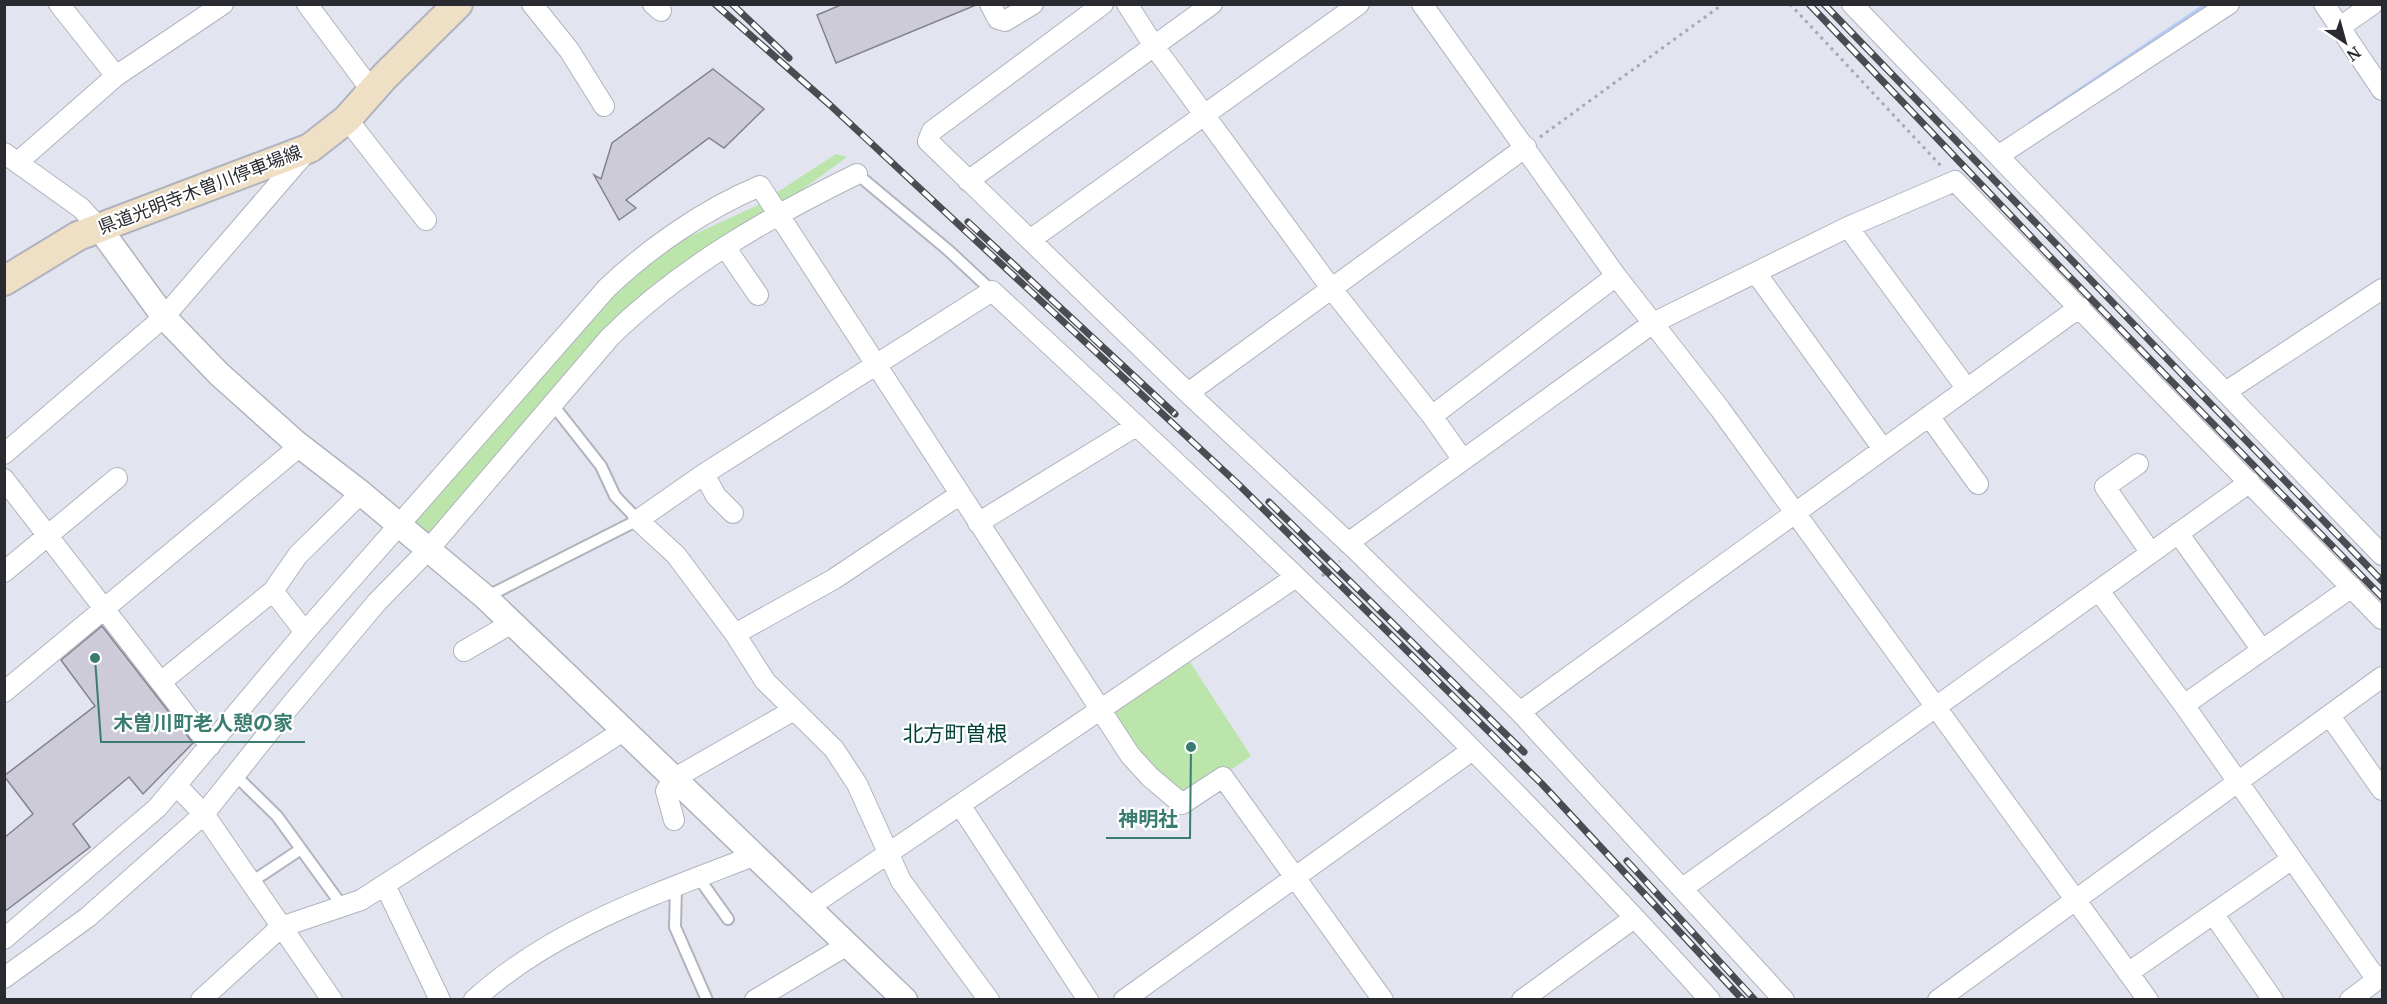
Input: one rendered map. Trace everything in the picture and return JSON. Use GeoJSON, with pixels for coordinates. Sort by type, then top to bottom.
{"type":"FeatureCollection","features":[{"type":"Feature","properties":{"kind":"main road","name":"県道光明寺木曽川停車場線"},"geometry":{"type":"LineString","coordinates":[[4,281],[78,236],[310,148],[347,119],[458,4]]}},
{"type":"Feature","properties":{"kind":"street"},"geometry":{"type":"LineString","coordinates":[[59,4],[116,76]]}},
{"type":"Feature","properties":{"kind":"street"},"geometry":{"type":"LineString","coordinates":[[223,4],[116,76],[11,158],[81,208],[100,229],[164,317],[219,374],[300,446],[400,524],[485,597],[905,999]]}},
{"type":"Feature","properties":{"kind":"street"},"geometry":{"type":"LineString","coordinates":[[307,4],[372,91]]}},
{"type":"Feature","properties":{"kind":"street"},"geometry":{"type":"LineString","coordinates":[[532,4],[569,50],[604,106]]}},
{"type":"Feature","properties":{"kind":"street"},"geometry":{"type":"LineString","coordinates":[[990,4],[998,19],[1005,21],[1033,4]]}},
{"type":"Feature","properties":{"kind":"street"},"geometry":{"type":"LineString","coordinates":[[1103,4],[932,131],[928,141],[1188,393],[1352,546],[1520,712],[1784,999]]}},
{"type":"Feature","properties":{"kind":"street"},"geometry":{"type":"LineString","coordinates":[[1127,4],[1154,46],[1331,288],[1432,416],[1463,460]]}},
{"type":"Feature","properties":{"kind":"street"},"geometry":{"type":"LineString","coordinates":[[968,182],[1212,4]]}},
{"type":"Feature","properties":{"kind":"street"},"geometry":{"type":"LineString","coordinates":[[1030,240],[1359,4]]}},
{"type":"Feature","properties":{"kind":"street"},"geometry":{"type":"LineString","coordinates":[[1422,4],[1616,276],[1720,410],[2148,999]]}},
{"type":"Feature","properties":{"kind":"street"},"geometry":{"type":"LineString","coordinates":[[1852,4],[2227,391],[2382,555]]}},
{"type":"Feature","properties":{"kind":"street"},"geometry":{"type":"LineString","coordinates":[[1998,156],[2229,4]]}},
{"type":"Feature","properties":{"kind":"street"},"geometry":{"type":"LineString","coordinates":[[2324,4],[2382,90]]}},
{"type":"Feature","properties":{"kind":"street"},"geometry":{"type":"LineString","coordinates":[[2340,27],[2373,4]]}},
{"type":"Feature","properties":{"kind":"street"},"geometry":{"type":"LineString","coordinates":[[347,119],[426,220]]}},
{"type":"Feature","properties":{"kind":"street"},"geometry":{"type":"LineString","coordinates":[[1188,393],[1526,147]]}},
{"type":"Feature","properties":{"kind":"street"},"geometry":{"type":"LineString","coordinates":[[4,454],[164,317],[310,148]]}},
{"type":"Feature","properties":{"kind":"street"},"geometry":{"type":"LineString","coordinates":[[4,978],[88,917],[204,814],[377,602],[429,549],[610,337],[640,308],[725,247],[856,174]]}},
{"type":"Feature","properties":{"kind":"street"},"geometry":{"type":"LineString","coordinates":[[1352,546],[1463,460],[1653,323],[1848,228],[1955,180],[2382,619]]}},
{"type":"Feature","properties":{"kind":"street"},"geometry":{"type":"LineString","coordinates":[[4,939],[101,858],[177,786],[305,632],[607,288],[636,261],[706,215],[760,186],[1130,755],[1150,777],[1182,804],[1223,777],[1383,999]]}},
{"type":"Feature","properties":{"kind":"street"},"geometry":{"type":"LineString","coordinates":[[1848,228],[1967,389]]}},
{"type":"Feature","properties":{"kind":"street"},"geometry":{"type":"LineString","coordinates":[[725,247],[758,295]]}},
{"type":"Feature","properties":{"kind":"street"},"geometry":{"type":"LineString","coordinates":[[1756,273],[1883,449]]}},
{"type":"Feature","properties":{"kind":"street"},"geometry":{"type":"LineString","coordinates":[[1432,416],[1616,276]]}},
{"type":"Feature","properties":{"kind":"street"},"geometry":{"type":"LineString","coordinates":[[2227,391],[2382,289]]}},
{"type":"Feature","properties":{"kind":"street"},"geometry":{"type":"LineString","coordinates":[[989,999],[924,915],[901,881],[851,775],[834,748],[765,681],[735,634],[676,555],[638,520],[704,474],[992,291],[1301,583],[1471,751],[1710,999]]}},
{"type":"Feature","properties":{"kind":"street"},"geometry":{"type":"LineString","coordinates":[[1520,712],[2080,308]]}},
{"type":"Feature","properties":{"kind":"street"},"geometry":{"type":"LineString","coordinates":[[1929,416],[1978,484]]}},
{"type":"Feature","properties":{"kind":"street"},"geometry":{"type":"LineString","coordinates":[[978,523],[1136,426]]}},
{"type":"Feature","properties":{"kind":"street"},"geometry":{"type":"LineString","coordinates":[[4,692],[105,611],[300,446]]}},
{"type":"Feature","properties":{"kind":"street"},"geometry":{"type":"LineString","coordinates":[[2138,464],[2105,487],[2151,552]]}},
{"type":"Feature","properties":{"kind":"street"},"geometry":{"type":"LineString","coordinates":[[704,474],[716,496],[733,513]]}},
{"type":"Feature","properties":{"kind":"street"},"geometry":{"type":"LineString","coordinates":[[4,572],[117,478]]}},
{"type":"Feature","properties":{"kind":"street"},"geometry":{"type":"LineString","coordinates":[[4,479],[210,746]]}},
{"type":"Feature","properties":{"kind":"street"},"geometry":{"type":"LineString","coordinates":[[1683,888],[2250,482]]}},
{"type":"Feature","properties":{"kind":"street"},"geometry":{"type":"LineString","coordinates":[[161,682],[273,591],[298,555],[361,493]]}},
{"type":"Feature","properties":{"kind":"street"},"geometry":{"type":"LineString","coordinates":[[735,634],[834,579],[959,495]]}},
{"type":"Feature","properties":{"kind":"street"},"geometry":{"type":"LineString","coordinates":[[2178,533],[2262,650]]}},
{"type":"Feature","properties":{"kind":"street"},"geometry":{"type":"LineString","coordinates":[[809,907],[1100,709],[1301,583]]}},
{"type":"Feature","properties":{"kind":"street"},"geometry":{"type":"LineString","coordinates":[[2184,705],[2352,587]]}},
{"type":"Feature","properties":{"kind":"street"},"geometry":{"type":"LineString","coordinates":[[273,591],[305,632]]}},
{"type":"Feature","properties":{"kind":"street"},"geometry":{"type":"LineString","coordinates":[[2099,591],[2184,705],[2292,859],[2380,978],[2350,999]]}},
{"type":"Feature","properties":{"kind":"street"},"geometry":{"type":"LineString","coordinates":[[464,651],[512,623]]}},
{"type":"Feature","properties":{"kind":"street"},"geometry":{"type":"LineString","coordinates":[[1938,999],[2382,677]]}},
{"type":"Feature","properties":{"kind":"street"},"geometry":{"type":"LineString","coordinates":[[674,820],[666,791],[673,779],[794,710]]}},
{"type":"Feature","properties":{"kind":"street"},"geometry":{"type":"LineString","coordinates":[[2330,716],[2382,790]]}},
{"type":"Feature","properties":{"kind":"street"},"geometry":{"type":"LineString","coordinates":[[201,999],[281,927],[343,907],[385,885],[623,731]]}},
{"type":"Feature","properties":{"kind":"street"},"geometry":{"type":"LineString","coordinates":[[1124,999],[1471,751]]}},
{"type":"Feature","properties":{"kind":"street"},"geometry":{"type":"LineString","coordinates":[[177,786],[204,814],[332,999]]}},
{"type":"Feature","properties":{"kind":"street"},"geometry":{"type":"LineString","coordinates":[[960,805],[1088,999]]}},
{"type":"Feature","properties":{"kind":"street"},"geometry":{"type":"LineString","coordinates":[[474,999],[537,950],[676,886],[753,856]]}},
{"type":"Feature","properties":{"kind":"street"},"geometry":{"type":"LineString","coordinates":[[2128,973],[2292,859]]}},
{"type":"Feature","properties":{"kind":"street"},"geometry":{"type":"LineString","coordinates":[[385,885],[440,999]]}},
{"type":"Feature","properties":{"kind":"street"},"geometry":{"type":"LineString","coordinates":[[2214,915],[2273,999]]}},
{"type":"Feature","properties":{"kind":"street"},"geometry":{"type":"LineString","coordinates":[[1522,999],[1634,918]]}},
{"type":"Feature","properties":{"kind":"street"},"geometry":{"type":"LineString","coordinates":[[754,999],[849,944]]}},
{"type":"Feature","properties":{"kind":"lane"},"geometry":{"type":"LineString","coordinates":[[856,174],[948,250],[992,291]]}},
{"type":"Feature","properties":{"kind":"lane"},"geometry":{"type":"LineString","coordinates":[[485,597],[638,520],[615,496],[601,466],[553,405]]}},
{"type":"Feature","properties":{"kind":"lane"},"geometry":{"type":"LineString","coordinates":[[235,775],[277,816],[343,907]]}},
{"type":"Feature","properties":{"kind":"lane"},"geometry":{"type":"LineString","coordinates":[[250,883],[301,849]]}},
{"type":"Feature","properties":{"kind":"lane"},"geometry":{"type":"LineString","coordinates":[[698,877],[728,919]]}},
{"type":"Feature","properties":{"kind":"lane"},"geometry":{"type":"LineString","coordinates":[[676,886],[675,927],[706,999]]}},
{"type":"Feature","properties":{"kind":"path"},"geometry":{"type":"LineString","coordinates":[[1526,147],[1723,4]]}},
{"type":"Feature","properties":{"kind":"path"},"geometry":{"type":"LineString","coordinates":[[1790,4],[1955,180]]}},
{"type":"Feature","properties":{"kind":"path"},"geometry":{"type":"LineString","coordinates":[[1301,583],[1352,546]]}},
{"type":"Feature","properties":{"kind":"green space"},"geometry":{"type":"Polygon","coordinates":[[[836,154],[847,157],[640,308],[429,549],[400,524],[636,261],[756,206],[836,154]]]}},
{"type":"Feature","properties":{"kind":"green space"},"geometry":{"type":"Polygon","coordinates":[[[1190,662],[1251,756],[1182,804],[1104,718],[1190,662]]]}},
{"type":"Feature","properties":{"kind":"building"},"geometry":{"type":"Polygon","coordinates":[[[843,4],[976,5],[836,63],[817,15],[843,4]]]}},
{"type":"Feature","properties":{"kind":"building"},"geometry":{"type":"Polygon","coordinates":[[[713,69],[764,109],[724,148],[709,138],[626,200],[636,208],[619,220],[594,175],[601,179],[612,143],[713,69]]]}},
{"type":"Feature","properties":{"kind":"building"},"geometry":{"type":"Polygon","coordinates":[[[102,626],[193,743],[143,794],[129,777],[73,824],[90,847],[4,912],[4,838],[33,814],[4,776],[95,706],[61,660],[102,626]]]}},
{"type":"Feature","properties":{"kind":"waterway"},"geometry":{"type":"LineString","coordinates":[[2030,124],[2208,4]]}},
{"type":"Feature","properties":{"kind":"railway"},"geometry":{"type":"LineString","coordinates":[[715,4],[830,105],[1238,484],[1542,784],[1743,1000]]}},
{"type":"Feature","properties":{"kind":"railway"},"geometry":{"type":"LineString","coordinates":[[732,4],[789,58]]}},
{"type":"Feature","properties":{"kind":"railway"},"geometry":{"type":"LineString","coordinates":[[1809,4],[2058,265],[2382,597]]}},
{"type":"Feature","properties":{"kind":"railway"},"geometry":{"type":"LineString","coordinates":[[1824,4],[2382,581]]}},
{"type":"Feature","properties":{"kind":"railway"},"geometry":{"type":"LineString","coordinates":[[968,222],[1175,414]]}},
{"type":"Feature","properties":{"kind":"railway"},"geometry":{"type":"LineString","coordinates":[[1269,502],[1524,752]]}},
{"type":"Feature","properties":{"kind":"railway"},"geometry":{"type":"LineString","coordinates":[[1627,861],[1755,1000]]}},
{"type":"Feature","properties":{"kind":"place","name":"木曽川町老人憩の家"},"geometry":{"type":"Point","coordinates":[95,658]}},
{"type":"Feature","properties":{"kind":"place","name":"神明社"},"geometry":{"type":"Point","coordinates":[1191,747]}},
{"type":"Feature","properties":{"kind":"district","name":"北方町曽根"},"geometry":{"type":"Point","coordinates":[955,734]}}]}
